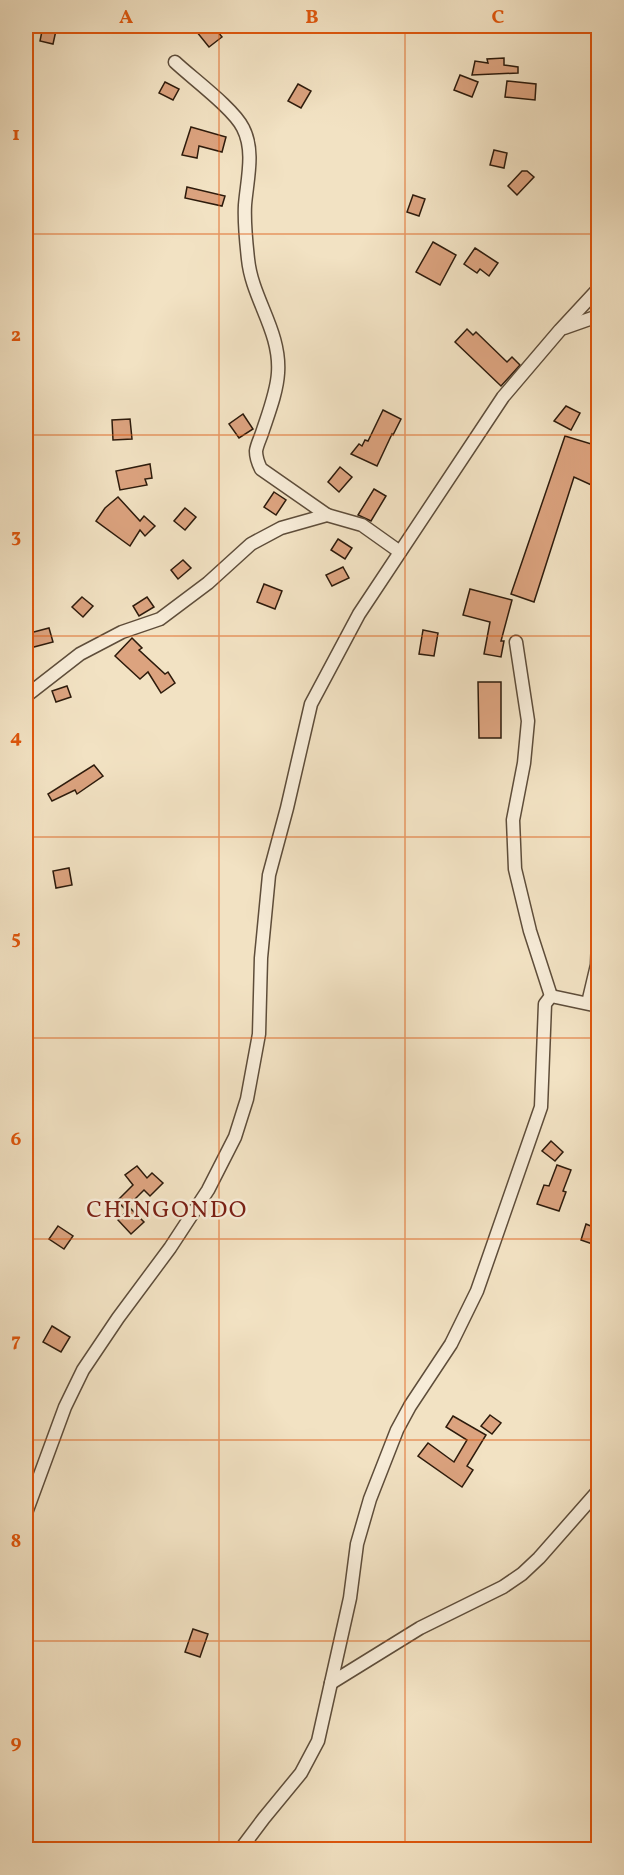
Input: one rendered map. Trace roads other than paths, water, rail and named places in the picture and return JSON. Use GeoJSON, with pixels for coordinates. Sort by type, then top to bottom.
{"type":"FeatureCollection","features":[{"type":"Feature","properties":{"kind":"street"},"geometry":{"type":"LineString","coordinates":[[175,62],[242,126],[249,140],[245,226],[250,277],[256,295],[266,312],[276,343],[278,373],[268,415],[256,450],[257,462],[261,468],[327,515],[362,525],[400,552]]}},
{"type":"Feature","properties":{"kind":"street"},"geometry":{"type":"LineString","coordinates":[[26,1514],[65,1407],[83,1370],[170,1248],[208,1190],[235,1137],[247,1100],[259,1034],[261,958],[269,874],[311,704],[359,614],[503,397],[598,289]]}},
{"type":"Feature","properties":{"kind":"street"},"geometry":{"type":"LineString","coordinates":[[560,330],[598,316]]}},
{"type":"Feature","properties":{"kind":"street"},"geometry":{"type":"LineString","coordinates":[[26,696],[80,654],[122,632],[160,619],[208,583],[251,544],[281,528],[327,515]]}},
{"type":"Feature","properties":{"kind":"street"},"geometry":{"type":"LineString","coordinates":[[516,642],[528,721],[524,763],[513,820],[515,869],[530,931],[551,996]]}},
{"type":"Feature","properties":{"kind":"street"},"geometry":{"type":"LineString","coordinates":[[551,996],[593,1005],[598,942]]}},
{"type":"Feature","properties":{"kind":"street"},"geometry":{"type":"LineString","coordinates":[[240,1850],[301,1773],[318,1741],[350,1598],[357,1544],[370,1499],[397,1430],[451,1344],[477,1292],[542,1107],[545,1004],[551,996]]}},
{"type":"Feature","properties":{"kind":"street"},"geometry":{"type":"LineString","coordinates":[[331,1683],[420,1628],[493,1592],[522,1574],[598,1491]]}},
{"type":"Feature","properties":{"kind":"district","name":"CHINGONDO"},"geometry":{"type":"Point","coordinates":[167,1211]}}]}
